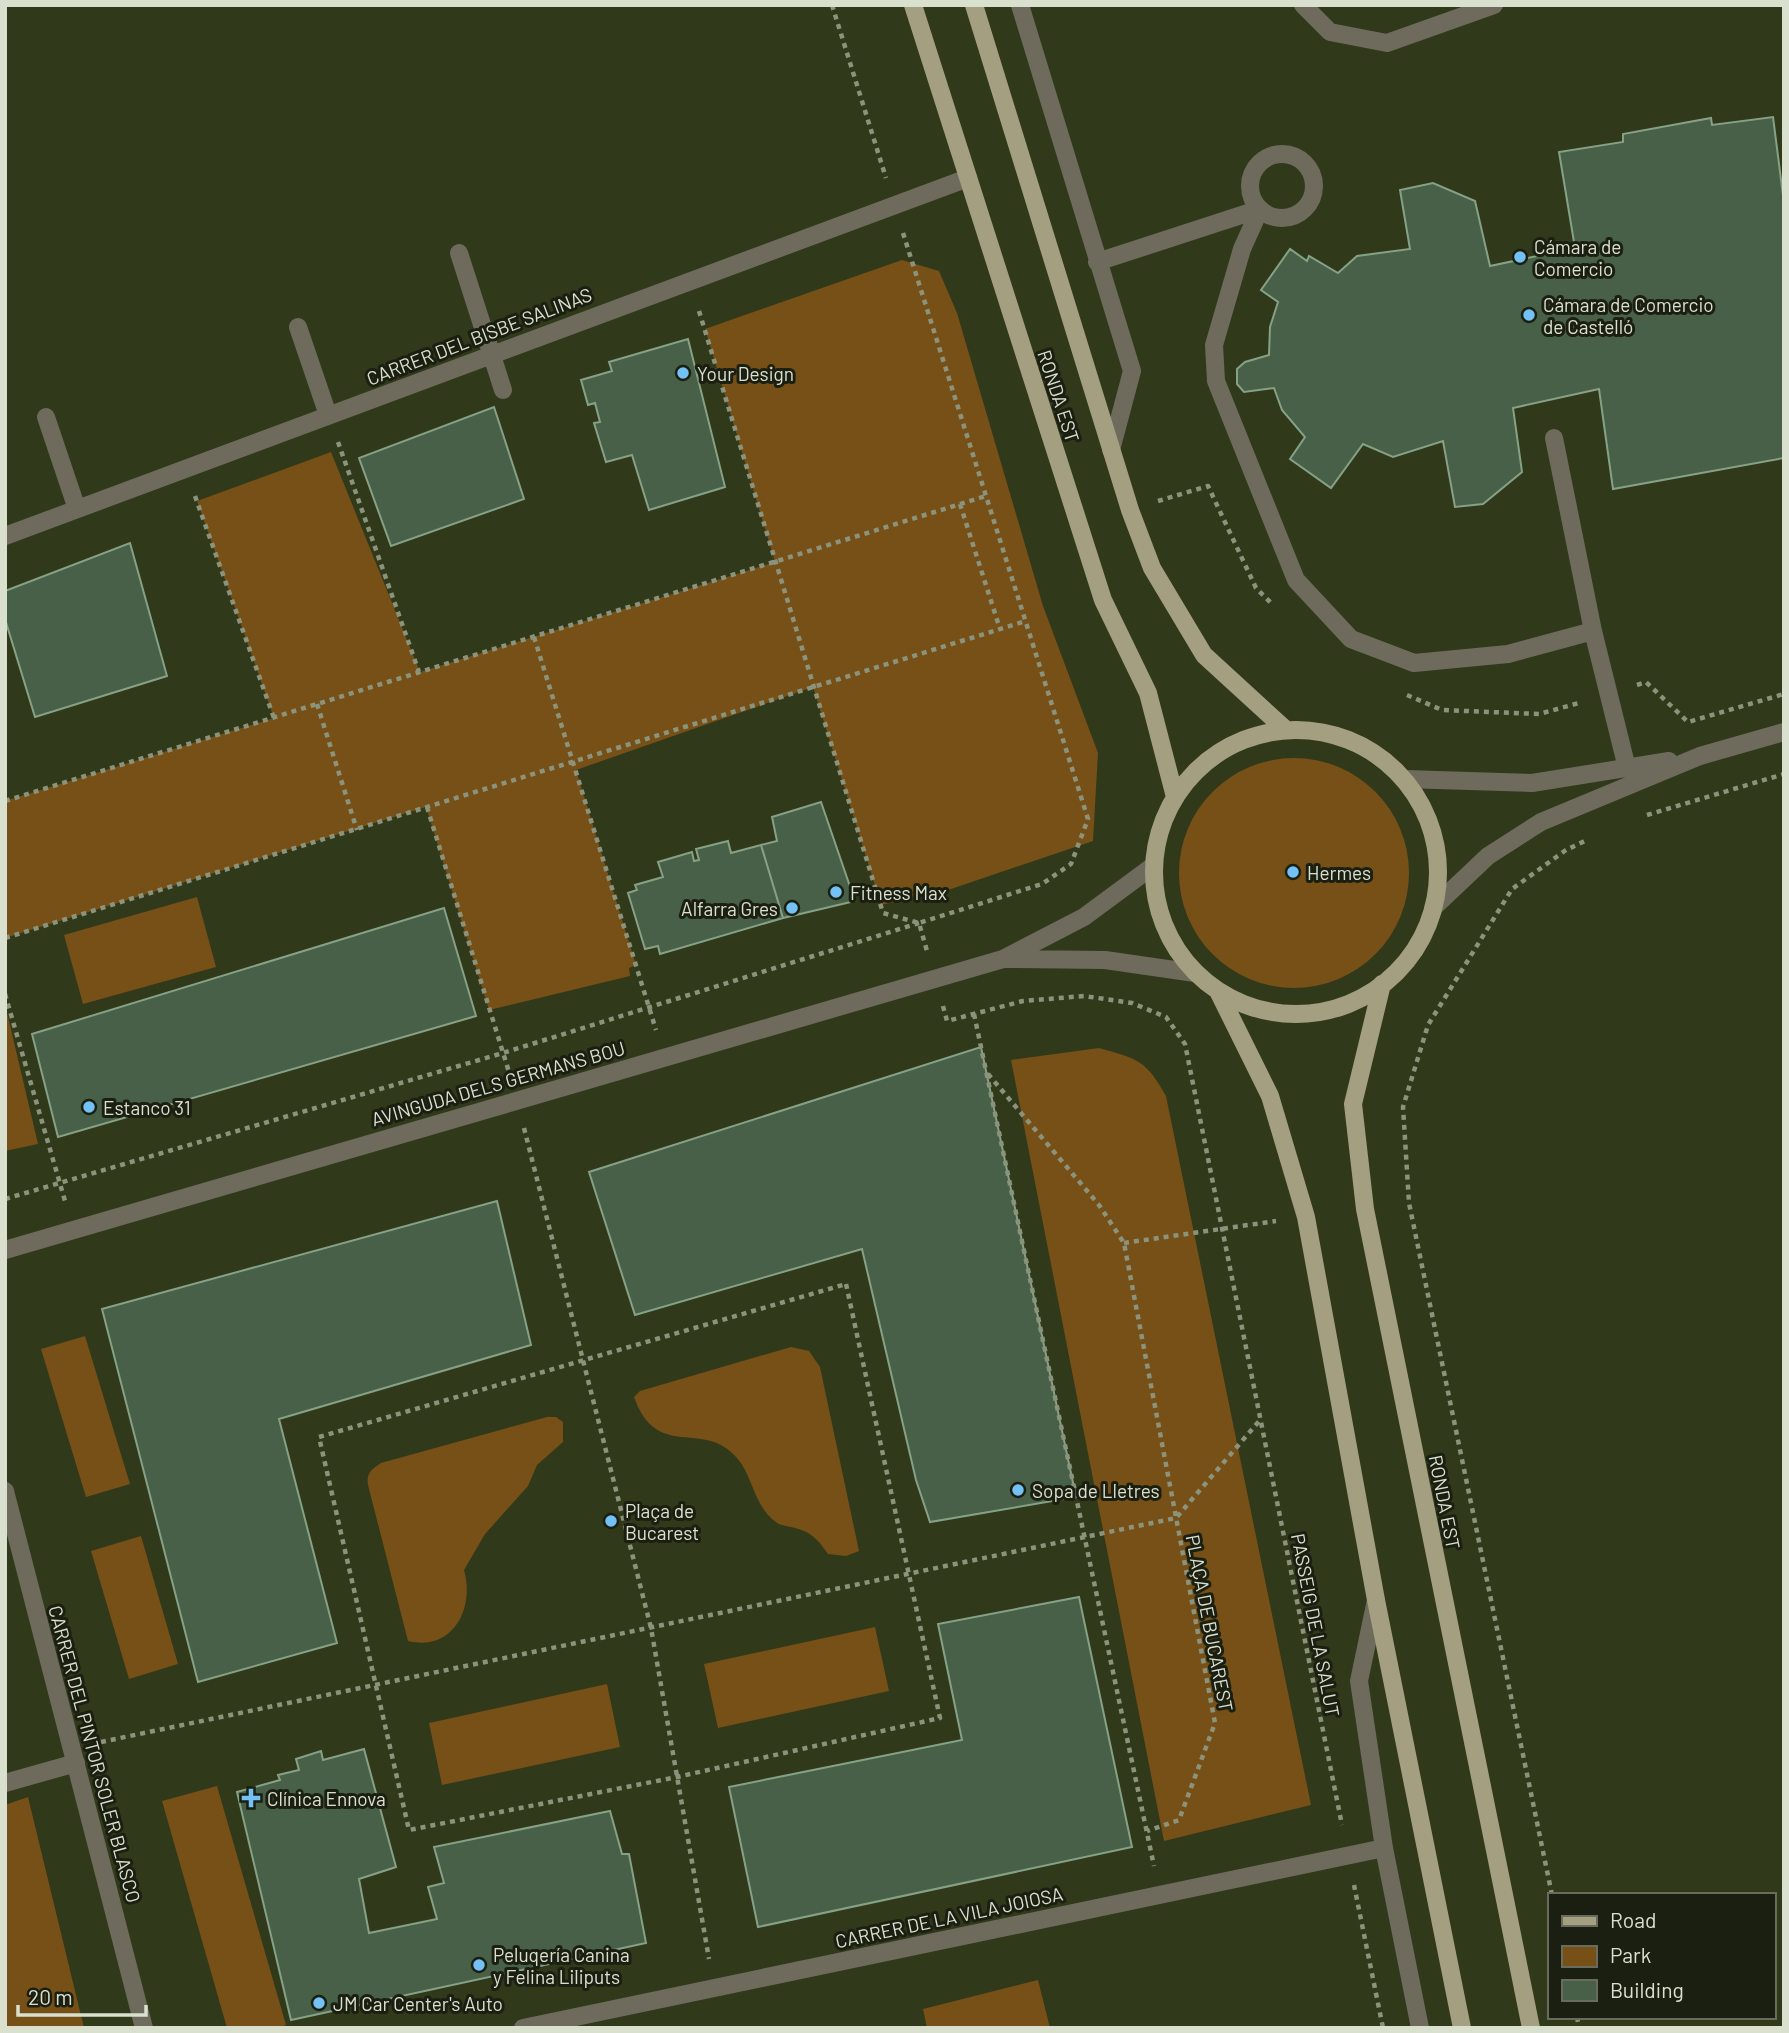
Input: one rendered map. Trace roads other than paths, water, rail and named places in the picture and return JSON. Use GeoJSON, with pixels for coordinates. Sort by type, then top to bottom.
{"type":"FeatureCollection","features":[{"type":"Feature","properties":{"kind":"main road","name":"RONDA EST"},"geometry":{"type":"LineString","coordinates":[[912,5],[1103,600],[1148,692],[1175,797]]}},
{"type":"Feature","properties":{"kind":"main road","name":"RONDA EST"},"geometry":{"type":"LineString","coordinates":[[974,5],[1111,450],[1152,568],[1204,655],[1286,730]]}},
{"type":"Feature","properties":{"kind":"main road"},"geometry":{"type":"LineString","coordinates":[[1286,730],[1315,730],[1352,740],[1381,757],[1405,779],[1424,810],[1435,840],[1438,870],[1433,908],[1418,946],[1382,984],[1340,1007],[1302,1014],[1261,1010],[1219,993],[1195,973],[1174,947],[1163,924],[1154,890],[1153,866],[1157,840],[1175,797],[1192,775],[1223,750],[1254,736],[1286,730]]}},
{"type":"Feature","properties":{"kind":"main road","name":"RONDA EST"},"geometry":{"type":"LineString","coordinates":[[1382,984],[1353,1104],[1365,1209],[1531,2028]]}},
{"type":"Feature","properties":{"kind":"main road"},"geometry":{"type":"LineString","coordinates":[[1219,993],[1270,1096],[1306,1217],[1376,1600],[1462,2028]]}},
{"type":"Feature","properties":{"kind":"street"},"geometry":{"type":"LineString","coordinates":[[1020,5],[1132,370],[1111,450]]}},
{"type":"Feature","properties":{"kind":"street"},"geometry":{"type":"LineString","coordinates":[[1303,5],[1331,32],[1387,43],[1494,5]]}},
{"type":"Feature","properties":{"kind":"street","name":"CARRER DEL BISBE SALINAS"},"geometry":{"type":"LineString","coordinates":[[5,536],[968,178]]}},
{"type":"Feature","properties":{"kind":"street"},"geometry":{"type":"LineString","coordinates":[[1097,262],[1260,209],[1242,249],[1214,345],[1216,381],[1296,580],[1351,639],[1414,663],[1508,654],[1593,631]]}},
{"type":"Feature","properties":{"kind":"street"},"geometry":{"type":"LineString","coordinates":[[459,253],[503,390]]}},
{"type":"Feature","properties":{"kind":"street"},"geometry":{"type":"LineString","coordinates":[[298,327],[328,415]]}},
{"type":"Feature","properties":{"kind":"street"},"geometry":{"type":"LineString","coordinates":[[46,417],[77,509]]}},
{"type":"Feature","properties":{"kind":"street"},"geometry":{"type":"LineString","coordinates":[[1554,438],[1593,631],[1627,768]]}},
{"type":"Feature","properties":{"kind":"street"},"geometry":{"type":"LineString","coordinates":[[1433,908],[1488,856],[1541,822],[1700,756],[1784,732]]}},
{"type":"Feature","properties":{"kind":"street"},"geometry":{"type":"LineString","coordinates":[[1405,779],[1532,783],[1700,756]]}},
{"type":"Feature","properties":{"kind":"street","name":"AVINGUDA DELS GERMANS BOU"},"geometry":{"type":"LineString","coordinates":[[5,1250],[1003,959],[1084,917],[1153,866]]}},
{"type":"Feature","properties":{"kind":"street","name":"AVINGUDA DELS GERMANS BOU"},"geometry":{"type":"LineString","coordinates":[[1003,959],[1105,960],[1195,973]]}},
{"type":"Feature","properties":{"kind":"street","name":"CARRER DEL PINTOR SOLER BLASCO"},"geometry":{"type":"LineString","coordinates":[[5,1491],[144,2028]]}},
{"type":"Feature","properties":{"kind":"street"},"geometry":{"type":"LineString","coordinates":[[1376,1600],[1359,1681],[1384,1848],[1420,2028]]}},
{"type":"Feature","properties":{"kind":"street"},"geometry":{"type":"LineString","coordinates":[[5,1783],[74,1756]]}},
{"type":"Feature","properties":{"kind":"street","name":"CARRER DE LA VILA JOIOSA"},"geometry":{"type":"LineString","coordinates":[[523,2028],[1384,1848]]}},
{"type":"Feature","properties":{"kind":"place","name":"Cámara de Comercio"},"geometry":{"type":"Point","coordinates":[1520,257]}},
{"type":"Feature","properties":{"kind":"place","name":"Cámara de Comercio de Castelló"},"geometry":{"type":"Point","coordinates":[1529,315]}},
{"type":"Feature","properties":{"kind":"place","name":"Your Design"},"geometry":{"type":"Point","coordinates":[683,373]}},
{"type":"Feature","properties":{"kind":"place","name":"Hermes"},"geometry":{"type":"Point","coordinates":[1293,872]}},
{"type":"Feature","properties":{"kind":"place","name":"Fitness Max"},"geometry":{"type":"Point","coordinates":[836,892]}},
{"type":"Feature","properties":{"kind":"place","name":"Alfarra Gres"},"geometry":{"type":"Point","coordinates":[792,908]}},
{"type":"Feature","properties":{"kind":"place","name":"Estanco 31"},"geometry":{"type":"Point","coordinates":[89,1107]}},
{"type":"Feature","properties":{"kind":"place","name":"Sopa de Lletres"},"geometry":{"type":"Point","coordinates":[1018,1490]}},
{"type":"Feature","properties":{"kind":"place","name":"Plaça de Bucarest"},"geometry":{"type":"Point","coordinates":[611,1521]}},
{"type":"Feature","properties":{"kind":"place","name":"Clínica Ennova"},"geometry":{"type":"Point","coordinates":[251,1798]}},
{"type":"Feature","properties":{"kind":"place","name":"Peluqería Canina y Felina Liliputs"},"geometry":{"type":"Point","coordinates":[479,1965]}},
{"type":"Feature","properties":{"kind":"place","name":"JM Car Center's Auto"},"geometry":{"type":"Point","coordinates":[319,2003]}}]}
